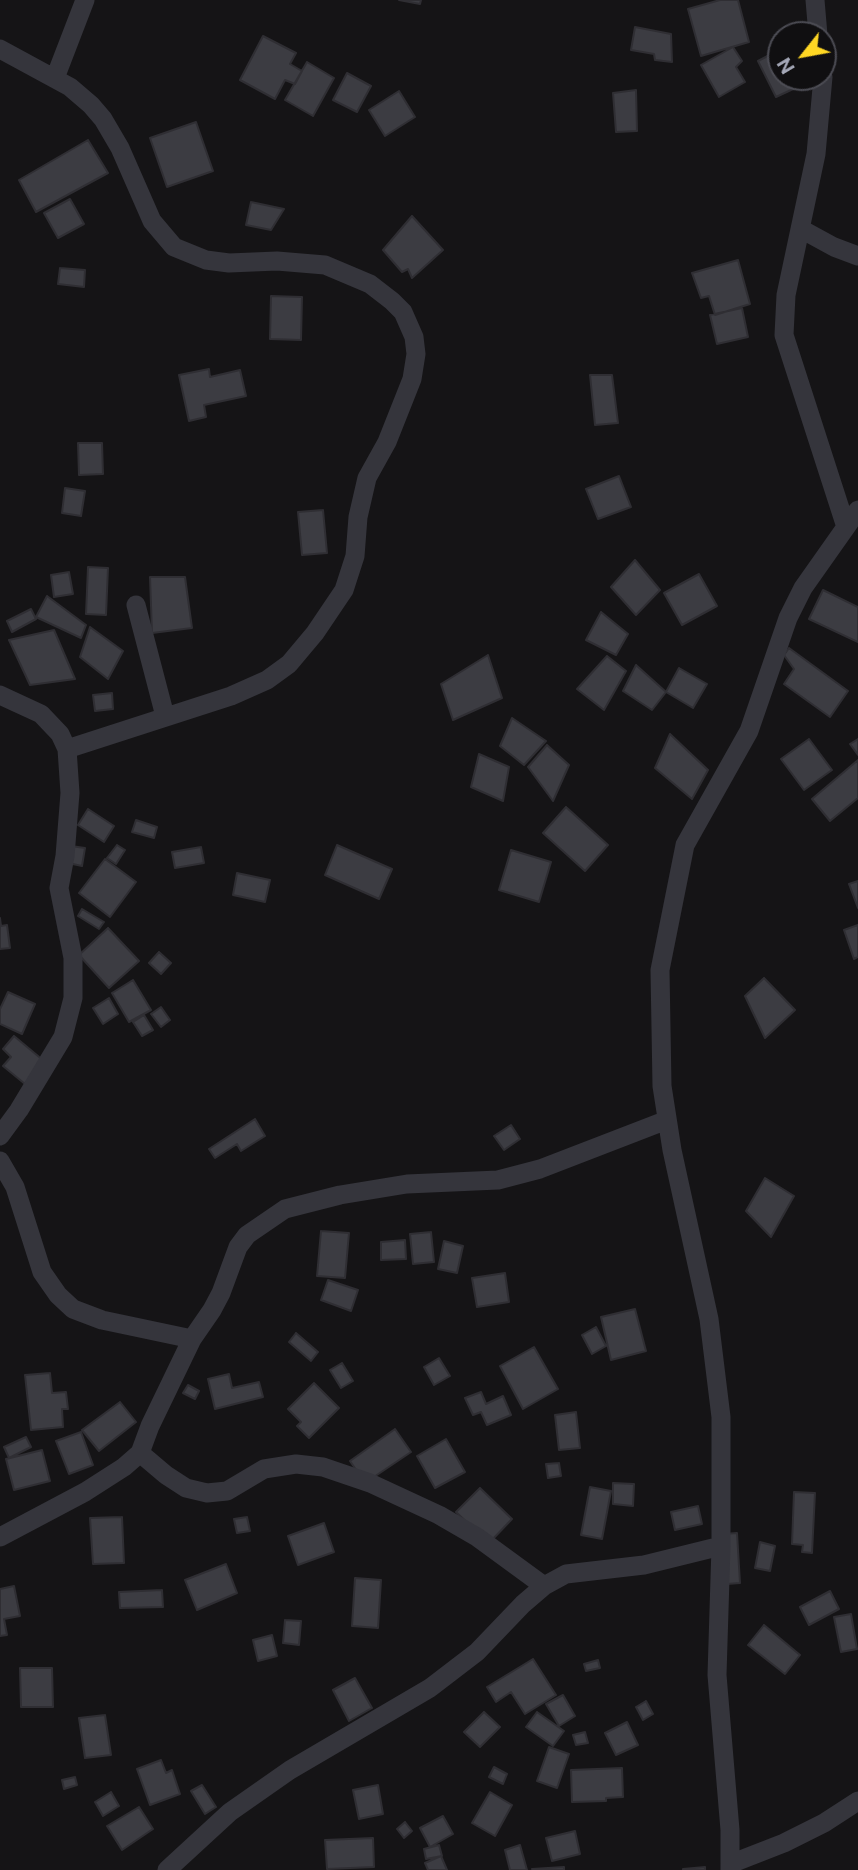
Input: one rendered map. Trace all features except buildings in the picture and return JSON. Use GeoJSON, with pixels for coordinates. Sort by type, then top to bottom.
{"type":"FeatureCollection","features":[{"type":"Feature","properties":{"kind":"street"},"geometry":{"type":"LineString","coordinates":[[55,78],[85,0]]}},
{"type":"Feature","properties":{"kind":"street"},"geometry":{"type":"LineString","coordinates":[[815,0],[817,21]]}},
{"type":"Feature","properties":{"kind":"street"},"geometry":{"type":"LineString","coordinates":[[0,50],[70,87],[91,105],[103,119],[120,148],[152,220],[174,247],[206,260],[229,263],[277,261],[325,265],[370,284],[392,301],[410,324],[416,354],[412,379],[387,442],[367,478],[358,517],[355,556],[344,590],[315,633],[289,664],[267,680],[230,695],[67,749]]}},
{"type":"Feature","properties":{"kind":"street"},"geometry":{"type":"LineString","coordinates":[[822,91],[817,154],[786,295],[784,335],[846,527]]}},
{"type":"Feature","properties":{"kind":"street"},"geometry":{"type":"LineString","coordinates":[[802,229],[834,247],[858,256]]}},
{"type":"Feature","properties":{"kind":"street"},"geometry":{"type":"LineString","coordinates":[[858,510],[803,588],[788,618],[749,731],[685,845],[660,970],[662,1087],[709,1319],[720,1417],[721,1546],[717,1675],[730,1867],[824,1824],[858,1801]]}},
{"type":"Feature","properties":{"kind":"street"},"geometry":{"type":"LineString","coordinates":[[136,605],[165,716]]}},
{"type":"Feature","properties":{"kind":"street"},"geometry":{"type":"LineString","coordinates":[[0,695],[41,714],[60,734],[67,749],[70,793],[65,856],[59,888],[73,958],[73,998],[63,1037],[0,1136]]}},
{"type":"Feature","properties":{"kind":"street"},"geometry":{"type":"LineString","coordinates":[[0,1537],[85,1492],[124,1467],[140,1453],[150,1426],[192,1339],[221,1293],[238,1247],[247,1235],[285,1209],[340,1195],[407,1184],[498,1180],[540,1169],[667,1120]]}},
{"type":"Feature","properties":{"kind":"street"},"geometry":{"type":"LineString","coordinates":[[0,1161],[15,1187],[42,1272],[58,1295],[73,1309],[102,1320],[192,1339]]}},
{"type":"Feature","properties":{"kind":"street"},"geometry":{"type":"LineString","coordinates":[[140,1453],[186,1488],[207,1493],[227,1491],[264,1469],[296,1464],[323,1467],[370,1483],[439,1515],[477,1536],[544,1586]]}},
{"type":"Feature","properties":{"kind":"street"},"geometry":{"type":"LineString","coordinates":[[167,1870],[230,1812],[290,1770],[439,1681],[477,1652],[544,1586],[566,1574],[644,1565],[721,1546]]}}]}
